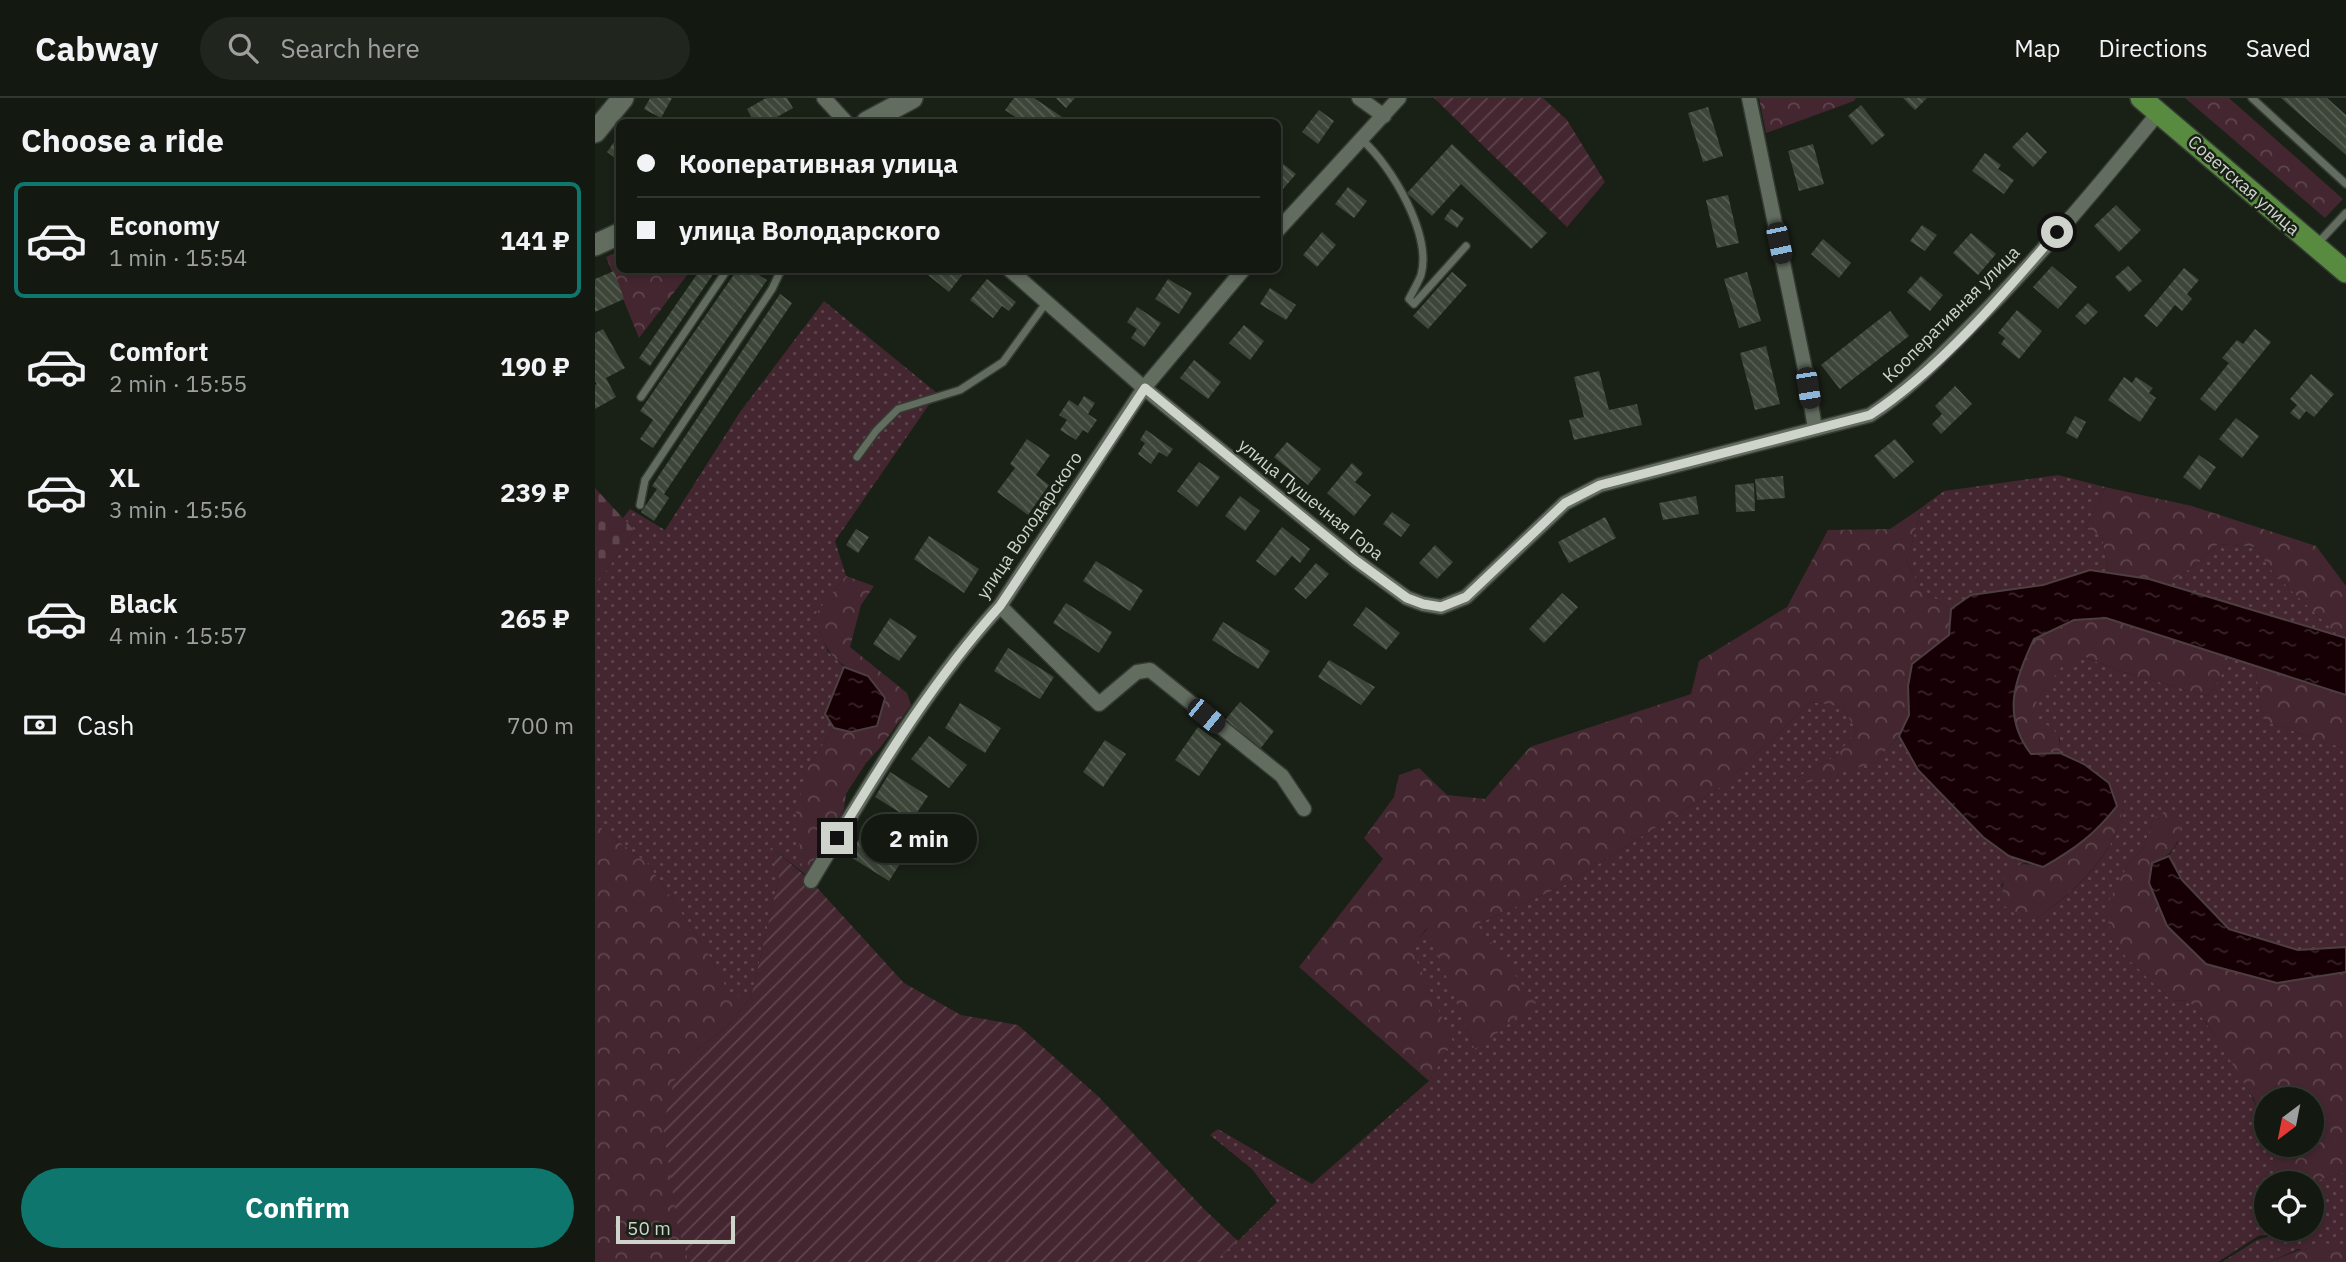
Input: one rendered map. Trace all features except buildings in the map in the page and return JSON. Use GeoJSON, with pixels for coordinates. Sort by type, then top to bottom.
{"type":"FeatureCollection","features":[{"type":"Feature","properties":{"kind":"main road","name":"Советская улица"},"geometry":{"type":"LineString","coordinates":[[2141,98],[2346,272]]}},
{"type":"Feature","properties":{"kind":"street"},"geometry":{"type":"LineString","coordinates":[[595,132],[623,98]]}},
{"type":"Feature","properties":{"kind":"street"},"geometry":{"type":"LineString","coordinates":[[824,98],[843,119]]}},
{"type":"Feature","properties":{"kind":"street"},"geometry":{"type":"LineString","coordinates":[[873,119],[912,98]]}},
{"type":"Feature","properties":{"kind":"street"},"geometry":{"type":"LineString","coordinates":[[1359,98],[1384,116]]}},
{"type":"Feature","properties":{"kind":"street"},"geometry":{"type":"LineString","coordinates":[[1281,227],[1363,141],[1399,98]]}},
{"type":"Feature","properties":{"kind":"street"},"geometry":{"type":"LineString","coordinates":[[1749,98],[1815,428]]}},
{"type":"Feature","properties":{"kind":"street","name":"Кооперативная улица"},"geometry":{"type":"LineString","coordinates":[[1466,597],[1565,503],[1600,485],[1870,415],[1898,397],[1989,309],[2159,113]]}},
{"type":"Feature","properties":{"kind":"street"},"geometry":{"type":"LineString","coordinates":[[595,245],[616,235]]}},
{"type":"Feature","properties":{"kind":"street","name":"улица Пушечная Гора"},"geometry":{"type":"LineString","coordinates":[[1013,273],[1145,388],[1355,560],[1407,598],[1441,607],[1466,597]]}},
{"type":"Feature","properties":{"kind":"street","name":"улица Володарского"},"geometry":{"type":"LineString","coordinates":[[811,881],[889,752],[974,635],[1000,606],[1145,388],[1241,273]]}},
{"type":"Feature","properties":{"kind":"street"},"geometry":{"type":"LineString","coordinates":[[1000,606],[1099,704],[1137,672],[1150,670],[1282,776],[1304,809]]}},
{"type":"Feature","properties":{"kind":"lane"},"geometry":{"type":"LineString","coordinates":[[2252,98],[2346,184]]}},
{"type":"Feature","properties":{"kind":"lane"},"geometry":{"type":"LineString","coordinates":[[1363,141],[1377,153],[1399,185],[1420,237],[1421,273],[1409,299],[1414,304],[1466,246]]}},
{"type":"Feature","properties":{"kind":"lane"},"geometry":{"type":"LineString","coordinates":[[2315,246],[2346,213]]}},
{"type":"Feature","properties":{"kind":"lane"},"geometry":{"type":"LineString","coordinates":[[641,397],[725,273]]}},
{"type":"Feature","properties":{"kind":"lane"},"geometry":{"type":"LineString","coordinates":[[640,506],[645,480],[772,289],[780,273]]}},
{"type":"Feature","properties":{"kind":"lane"},"geometry":{"type":"LineString","coordinates":[[857,457],[876,430],[898,409],[960,390],[1003,362],[1046,303]]}},
{"type":"Feature","properties":{"kind":"green space"},"geometry":{"type":"Polygon","coordinates":[[[1434,98],[1543,98],[1567,120],[1605,182],[1567,227],[1434,98]]]}},
{"type":"Feature","properties":{"kind":"green space"},"geometry":{"type":"Polygon","coordinates":[[[1759,98],[1856,98],[1766,133],[1759,98]]]}},
{"type":"Feature","properties":{"kind":"green space"},"geometry":{"type":"Polygon","coordinates":[[[2185,98],[2229,98],[2343,199],[2325,218],[2185,98]]]}},
{"type":"Feature","properties":{"kind":"green space"},"geometry":{"type":"Polygon","coordinates":[[[616,252],[616,273],[689,273],[639,338],[606,257],[616,252]]]}},
{"type":"Feature","properties":{"kind":"green space"},"geometry":{"type":"Polygon","coordinates":[[[824,301],[937,393],[835,541],[846,576],[814,616],[828,652],[844,667],[825,714],[834,728],[807,768],[809,873],[807,876],[770,846],[779,877],[751,997],[731,997],[705,948],[649,865],[595,823],[595,586],[635,531],[623,518],[630,509],[665,530],[740,412],[824,301]]]}},
{"type":"Feature","properties":{"kind":"green space"},"geometry":{"type":"Polygon","coordinates":[[[2058,475],[2105,487],[2085,528],[2102,536],[2108,572],[2090,570],[2043,585],[1971,595],[1951,609],[1922,590],[1907,563],[1921,508],[1944,491],[2058,475]]]}},
{"type":"Feature","properties":{"kind":"green space"},"geometry":{"type":"Polygon","coordinates":[[[2105,487],[2192,506],[2316,546],[2346,586],[2346,638],[2340,637],[2274,574],[2255,547],[2218,544],[2196,565],[2167,584],[2108,572],[2102,536],[2085,528],[2105,487]]]}},
{"type":"Feature","properties":{"kind":"green space"},"geometry":{"type":"Polygon","coordinates":[[[595,488],[635,531],[595,586],[595,488]]]}},
{"type":"Feature","properties":{"kind":"green space"},"geometry":{"type":"Polygon","coordinates":[[[1921,508],[1907,563],[1922,590],[1951,609],[1949,635],[1908,686],[1909,715],[1899,736],[1874,763],[1797,785],[1796,778],[1836,756],[1857,731],[1842,707],[1811,702],[1722,786],[1565,885],[1477,924],[1536,1003],[1475,1050],[1427,928],[1411,948],[1453,1042],[1429,1081],[1299,967],[1383,859],[1364,838],[1394,797],[1399,775],[1419,768],[1447,795],[1485,799],[1530,747],[1691,694],[1699,661],[1787,607],[1828,530],[1890,529],[1921,508]]]}},
{"type":"Feature","properties":{"kind":"green space"},"geometry":{"type":"Polygon","coordinates":[[[2218,544],[2255,547],[2274,574],[2340,637],[2167,584],[2196,565],[2218,544]]]}},
{"type":"Feature","properties":{"kind":"green space"},"geometry":{"type":"Polygon","coordinates":[[[846,576],[874,586],[861,605],[850,647],[907,693],[911,705],[866,763],[846,794],[844,809],[809,873],[802,867],[796,813],[807,768],[834,728],[851,732],[868,676],[837,661],[827,648],[814,616],[846,576]]]}},
{"type":"Feature","properties":{"kind":"green space"},"geometry":{"type":"Polygon","coordinates":[[[2106,618],[2232,659],[2208,696],[2120,671],[2085,657],[2062,666],[2037,700],[2035,719],[2055,731],[2059,739],[2060,753],[2031,754],[2016,725],[2014,696],[2021,668],[2034,639],[2074,620],[2106,618]]]}},
{"type":"Feature","properties":{"kind":"green space"},"geometry":{"type":"Polygon","coordinates":[[[2084,657],[2120,671],[2208,696],[2232,659],[2255,666],[2264,721],[2346,749],[2346,947],[2298,950],[2229,929],[2182,880],[2169,856],[2178,842],[2153,819],[2145,845],[2125,870],[2111,938],[2128,959],[2171,1000],[2189,1001],[2212,1031],[2248,1089],[2254,1102],[2254,1157],[2273,1157],[2280,1171],[2254,1171],[2254,1239],[2218,1262],[1214,1262],[1277,1202],[1252,1169],[1210,1135],[1218,1129],[1312,1184],[1429,1081],[1453,1042],[1410,948],[1428,928],[1475,1050],[1477,924],[1565,885],[1722,786],[1811,702],[1842,707],[1857,731],[1836,756],[1796,778],[1874,763],[1899,736],[1918,770],[1983,837],[2009,856],[2026,862],[2010,869],[2001,886],[2037,918],[2081,882],[2106,852],[2121,817],[2124,798],[2084,764],[2060,753],[2060,739],[2034,720],[2037,700],[2062,666],[2084,657]]]}},
{"type":"Feature","properties":{"kind":"green space"},"geometry":{"type":"Polygon","coordinates":[[[2255,666],[2346,695],[2346,749],[2264,721],[2255,666]]]}},
{"type":"Feature","properties":{"kind":"green space"},"geometry":{"type":"Polygon","coordinates":[[[2109,783],[2124,798],[2121,817],[2106,852],[2094,867],[2067,894],[2037,918],[2017,915],[2003,905],[2003,884],[2009,870],[2022,864],[2043,867],[2117,806],[2109,783]]]}},
{"type":"Feature","properties":{"kind":"green space"},"geometry":{"type":"Polygon","coordinates":[[[2167,810],[2183,822],[2174,848],[2166,856],[2152,863],[2167,926],[2206,964],[2277,983],[2346,972],[2346,1172],[2324,1178],[2324,1171],[2280,1171],[2273,1157],[2324,1157],[2324,1087],[2254,1087],[2254,1099],[2208,1025],[2189,1001],[2171,1000],[2128,959],[2111,938],[2106,907],[2125,870],[2145,845],[2153,819],[2167,810]]]}},
{"type":"Feature","properties":{"kind":"green space"},"geometry":{"type":"Polygon","coordinates":[[[595,823],[649,865],[705,948],[731,996],[751,997],[725,1028],[693,1053],[678,1228],[689,1262],[595,1262],[595,823]]]}},
{"type":"Feature","properties":{"kind":"green space"},"geometry":{"type":"Polygon","coordinates":[[[769,845],[811,881],[904,983],[961,1015],[1018,1025],[1099,1097],[1203,1208],[1238,1241],[1214,1262],[689,1262],[678,1228],[663,1126],[674,1081],[693,1053],[725,1028],[751,997],[779,877],[769,845]]]}},
{"type":"Feature","properties":{"kind":"green space"},"geometry":{"type":"Polygon","coordinates":[[[2346,1172],[2346,1249],[2298,1249],[2269,1262],[2222,1262],[2255,1241],[2324,1241],[2324,1178],[2346,1172]]]}},
{"type":"Feature","properties":{"kind":"green space"},"geometry":{"type":"Polygon","coordinates":[[[2320,1242],[2346,1248],[2346,1262],[2269,1262],[2320,1242]]]}},
{"type":"Feature","properties":{"kind":"water"},"geometry":{"type":"Polygon","coordinates":[[[2090,570],[2149,579],[2346,638],[2346,695],[2106,618],[2074,620],[2034,639],[2021,668],[2014,697],[2016,725],[2022,740],[2031,754],[2060,753],[2084,764],[2109,783],[2117,806],[2083,841],[2043,867],[2009,856],[1983,837],[1918,770],[1899,736],[1909,715],[1908,686],[1912,664],[1949,635],[1951,609],[1971,595],[2043,585],[2090,570]]]}},
{"type":"Feature","properties":{"kind":"water"},"geometry":{"type":"Polygon","coordinates":[[[844,667],[868,676],[885,698],[877,726],[851,732],[834,728],[825,714],[844,667]]]}},
{"type":"Feature","properties":{"kind":"water"},"geometry":{"type":"Polygon","coordinates":[[[2169,856],[2182,880],[2229,929],[2298,950],[2346,947],[2346,972],[2277,983],[2206,964],[2167,926],[2149,883],[2152,863],[2169,856]]]}},
{"type":"Feature","properties":{"kind":"route"},"geometry":{"type":"LineString","coordinates":[[837,838],[889,752],[974,635],[1000,606],[1145,388],[1355,560],[1407,598],[1441,607],[1466,597],[1565,503],[1600,485],[1870,415],[1898,397],[1923,374],[1989,309],[2057,232]]}}]}
